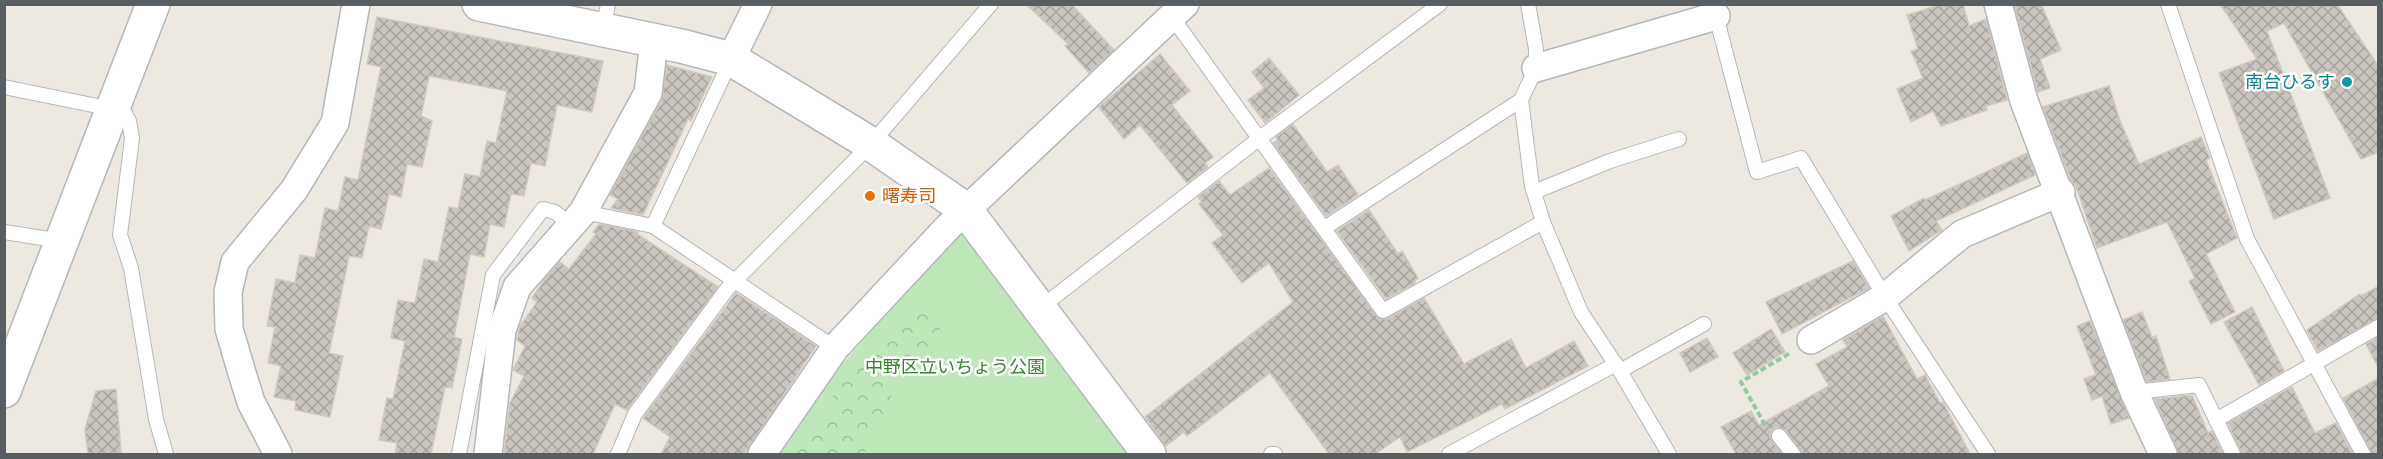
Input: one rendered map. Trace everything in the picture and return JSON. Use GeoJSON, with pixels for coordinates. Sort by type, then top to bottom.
{"type":"FeatureCollection","features":[{"type":"Feature","properties":{"kind":"street"},"geometry":{"type":"LineString","coordinates":[[4,392],[153,4]]}},
{"type":"Feature","properties":{"kind":"street"},"geometry":{"type":"LineString","coordinates":[[279,454],[251,402],[242,374],[229,329],[228,292],[235,262],[294,190],[335,123],[356,4]]}},
{"type":"Feature","properties":{"kind":"street"},"geometry":{"type":"LineString","coordinates":[[479,4],[606,18],[654,41],[731,59],[871,144],[965,209],[1038,310],[1149,454]]}},
{"type":"Feature","properties":{"kind":"street"},"geometry":{"type":"LineString","coordinates":[[731,59],[758,4]]}},
{"type":"Feature","properties":{"kind":"street"},"geometry":{"type":"LineString","coordinates":[[1998,4],[2024,101],[2061,192],[2134,392],[2163,454]]}},
{"type":"Feature","properties":{"kind":"street"},"geometry":{"type":"LineString","coordinates":[[1536,69],[1714,10]]}},
{"type":"Feature","properties":{"kind":"street"},"geometry":{"type":"LineString","coordinates":[[762,454],[835,348],[965,209],[1179,11]]}},
{"type":"Feature","properties":{"kind":"street"},"geometry":{"type":"LineString","coordinates":[[488,454],[502,330],[517,287],[577,219],[648,93],[654,41]]}},
{"type":"Feature","properties":{"kind":"street"},"geometry":{"type":"LineString","coordinates":[[1811,340],[1885,297],[1962,234],[2061,192]]}},
{"type":"Feature","properties":{"kind":"lane"},"geometry":{"type":"LineString","coordinates":[[618,454],[635,414],[734,281],[871,144],[991,4]]}},
{"type":"Feature","properties":{"kind":"lane"},"geometry":{"type":"LineString","coordinates":[[1415,4],[1424,16]]}},
{"type":"Feature","properties":{"kind":"lane"},"geometry":{"type":"LineString","coordinates":[[1038,310],[1260,138],[1440,4]]}},
{"type":"Feature","properties":{"kind":"lane"},"geometry":{"type":"LineString","coordinates":[[1326,227],[1521,100],[1536,69],[1536,49],[1528,4]]}},
{"type":"Feature","properties":{"kind":"lane"},"geometry":{"type":"LineString","coordinates":[[2168,4],[2247,239],[2363,454]]}},
{"type":"Feature","properties":{"kind":"lane"},"geometry":{"type":"LineString","coordinates":[[1714,10],[1757,172],[1801,158],[1885,297],[1988,454]]}},
{"type":"Feature","properties":{"kind":"lane"},"geometry":{"type":"LineString","coordinates":[[1179,11],[1260,138],[1326,227],[1383,311],[1543,222]]}},
{"type":"Feature","properties":{"kind":"lane"},"geometry":{"type":"LineString","coordinates":[[653,225],[731,59]]}},
{"type":"Feature","properties":{"kind":"lane"},"geometry":{"type":"LineString","coordinates":[[4,87],[114,103],[129,121],[132,138],[120,235],[131,268],[156,419],[166,454]]}},
{"type":"Feature","properties":{"kind":"lane"},"geometry":{"type":"LineString","coordinates":[[1521,100],[1534,192],[1543,222],[1581,312],[1618,367],[1669,454]]}},
{"type":"Feature","properties":{"kind":"lane"},"geometry":{"type":"LineString","coordinates":[[1534,192],[1610,161],[1679,139]]}},
{"type":"Feature","properties":{"kind":"lane"},"geometry":{"type":"LineString","coordinates":[[459,454],[493,275],[543,208],[577,219],[653,225],[835,348]]}},
{"type":"Feature","properties":{"kind":"lane"},"geometry":{"type":"LineString","coordinates":[[4,232],[62,241]]}},
{"type":"Feature","properties":{"kind":"lane"},"geometry":{"type":"LineString","coordinates":[[1449,454],[1704,324]]}},
{"type":"Feature","properties":{"kind":"lane"},"geometry":{"type":"LineString","coordinates":[[2216,420],[2379,327]]}},
{"type":"Feature","properties":{"kind":"lane"},"geometry":{"type":"LineString","coordinates":[[2134,392],[2199,385],[2233,454]]}},
{"type":"Feature","properties":{"kind":"lane"},"geometry":{"type":"LineString","coordinates":[[1779,436],[1793,454]]}},
{"type":"Feature","properties":{"kind":"path"},"geometry":{"type":"LineString","coordinates":[[1779,436],[1764,424],[1741,382],[1811,340]]}},
{"type":"Feature","properties":{"kind":"green space","name":"中野区立いちょう公園"},"geometry":{"type":"Polygon","coordinates":[[[959,230],[1133,454],[778,454],[827,382],[959,230]]]}},
{"type":"Feature","properties":{"kind":"green space"},"geometry":{"type":"Polygon","coordinates":[[[920,312],[935,320],[942,333],[913,361],[891,396],[864,454],[797,454],[841,383],[901,317],[920,312]]]}},
{"type":"Feature","properties":{"kind":"building"},"geometry":{"type":"Polygon","coordinates":[[[1026,4],[1071,4],[1114,50],[1089,73],[1065,46],[1068,44],[1026,4]]]}},
{"type":"Feature","properties":{"kind":"building"},"geometry":{"type":"Polygon","coordinates":[[[1943,4],[1963,4],[1969,26],[1986,19],[2007,100],[1986,106],[1987,110],[1941,126],[1933,111],[1911,122],[1897,89],[1923,78],[1911,51],[1918,49],[1907,15],[1943,4]]]}},
{"type":"Feature","properties":{"kind":"building"},"geometry":{"type":"Polygon","coordinates":[[[2020,4],[2041,4],[2061,50],[2040,59],[2050,88],[2038,92],[2015,7],[2020,4]]]}},
{"type":"Feature","properties":{"kind":"building"},"geometry":{"type":"Polygon","coordinates":[[[2220,4],[2337,4],[2379,67],[2379,152],[2361,159],[2284,23],[2267,31],[2330,198],[2274,219],[2219,73],[2257,59],[2220,4]]]}},
{"type":"Feature","properties":{"kind":"building"},"geometry":{"type":"Polygon","coordinates":[[[377,17],[603,61],[592,112],[557,105],[545,166],[531,163],[524,196],[511,194],[504,227],[490,224],[484,257],[470,254],[454,337],[462,339],[452,388],[445,387],[431,454],[395,454],[397,443],[379,440],[387,398],[393,399],[405,341],[391,338],[398,300],[415,303],[424,259],[438,262],[449,207],[458,209],[465,174],[480,177],[487,141],[496,143],[507,91],[429,76],[421,116],[432,121],[422,167],[407,164],[401,197],[389,194],[381,229],[369,226],[362,258],[349,256],[329,353],[343,356],[330,417],[295,410],[296,401],[274,397],[281,366],[268,363],[275,327],[267,326],[276,279],[295,283],[300,255],[315,258],[325,208],[338,211],[345,177],[358,180],[381,67],[367,64],[377,17]]]}},
{"type":"Feature","properties":{"kind":"building"},"geometry":{"type":"Polygon","coordinates":[[[1160,54],[1190,91],[1172,105],[1213,157],[1205,163],[1208,167],[1187,183],[1140,125],[1124,139],[1099,107],[1160,54]]]}},
{"type":"Feature","properties":{"kind":"building"},"geometry":{"type":"Polygon","coordinates":[[[1269,58],[1299,95],[1265,123],[1248,100],[1264,88],[1252,72],[1269,58]]]}},
{"type":"Feature","properties":{"kind":"building"},"geometry":{"type":"Polygon","coordinates":[[[667,65],[712,77],[691,121],[688,119],[643,215],[611,208],[618,199],[610,195],[662,100],[667,65]]]}},
{"type":"Feature","properties":{"kind":"building"},"geometry":{"type":"Polygon","coordinates":[[[2109,86],[2120,121],[2139,164],[2201,137],[2210,158],[2206,160],[2237,238],[2206,254],[2235,312],[2211,324],[2189,281],[2195,278],[2167,222],[2097,248],[2076,186],[2071,180],[2043,107],[2109,86]]]}},
{"type":"Feature","properties":{"kind":"building"},"geometry":{"type":"Polygon","coordinates":[[[1293,124],[1327,172],[1338,165],[1358,195],[1326,216],[1273,143],[1278,140],[1276,137],[1293,124]]]}},
{"type":"Feature","properties":{"kind":"building"},"geometry":{"type":"Polygon","coordinates":[[[2027,153],[2035,175],[1936,221],[1942,230],[1909,251],[1891,216],[1924,198],[1925,200],[2027,153]]]}},
{"type":"Feature","properties":{"kind":"building"},"geometry":{"type":"Polygon","coordinates":[[[1269,168],[1379,319],[1387,319],[1424,298],[1464,364],[1511,339],[1526,368],[1574,341],[1588,366],[1505,409],[1502,404],[1407,452],[1400,437],[1375,454],[1329,454],[1270,373],[1187,436],[1184,432],[1166,446],[1145,417],[1293,302],[1269,263],[1242,283],[1212,243],[1223,235],[1199,204],[1202,202],[1198,197],[1219,181],[1230,195],[1269,168]]]}},
{"type":"Feature","properties":{"kind":"building"},"geometry":{"type":"Polygon","coordinates":[[[1369,210],[1398,254],[1402,251],[1418,278],[1414,281],[1415,283],[1386,299],[1337,231],[1369,210]]]}},
{"type":"Feature","properties":{"kind":"building"},"geometry":{"type":"Polygon","coordinates":[[[599,224],[638,232],[637,234],[718,287],[627,410],[615,404],[593,454],[504,454],[510,403],[524,376],[513,370],[525,346],[517,340],[520,326],[537,302],[532,298],[545,279],[560,262],[569,269],[596,234],[593,232],[599,224]]]}},
{"type":"Feature","properties":{"kind":"building"},"geometry":{"type":"Polygon","coordinates":[[[1853,261],[1869,288],[1782,334],[1766,302],[1853,261]]]}},
{"type":"Feature","properties":{"kind":"building"},"geometry":{"type":"Polygon","coordinates":[[[2379,286],[2379,318],[2318,351],[2307,330],[2360,294],[2361,296],[2379,286]]]}},
{"type":"Feature","properties":{"kind":"building"},"geometry":{"type":"Polygon","coordinates":[[[736,293],[816,346],[744,454],[661,454],[670,437],[643,418],[736,293]]]}},
{"type":"Feature","properties":{"kind":"building"},"geometry":{"type":"Polygon","coordinates":[[[2252,307],[2284,371],[2259,385],[2224,322],[2252,307]]]}},
{"type":"Feature","properties":{"kind":"building"},"geometry":{"type":"Polygon","coordinates":[[[2142,312],[2152,337],[2156,336],[2170,379],[2147,382],[2123,320],[2142,312]]]}},
{"type":"Feature","properties":{"kind":"building"},"geometry":{"type":"Polygon","coordinates":[[[1883,316],[1917,379],[1925,375],[1940,403],[1943,402],[1970,454],[1802,454],[1786,430],[1778,427],[1773,429],[1770,437],[1782,454],[1736,454],[1721,427],[1751,411],[1759,425],[1829,386],[1816,364],[1847,347],[1843,340],[1883,316]]]}},
{"type":"Feature","properties":{"kind":"building"},"geometry":{"type":"Polygon","coordinates":[[[2090,321],[2129,418],[2111,424],[2102,396],[2092,400],[2084,379],[2096,375],[2077,326],[2090,321]]]}},
{"type":"Feature","properties":{"kind":"building"},"geometry":{"type":"Polygon","coordinates":[[[1771,329],[1785,352],[1747,375],[1733,353],[1771,329]]]}},
{"type":"Feature","properties":{"kind":"building"},"geometry":{"type":"Polygon","coordinates":[[[2379,337],[2379,369],[2366,344],[2379,337]]]}},
{"type":"Feature","properties":{"kind":"building"},"geometry":{"type":"Polygon","coordinates":[[[1707,338],[1718,357],[1690,372],[1680,353],[1707,338]]]}},
{"type":"Feature","properties":{"kind":"building"},"geometry":{"type":"Polygon","coordinates":[[[2379,378],[2379,454],[2372,454],[2343,398],[2379,378]]]}},
{"type":"Feature","properties":{"kind":"building"},"geometry":{"type":"Polygon","coordinates":[[[2292,387],[2315,433],[2336,423],[2353,454],[2242,454],[2228,423],[2292,387]]]}},
{"type":"Feature","properties":{"kind":"building"},"geometry":{"type":"Polygon","coordinates":[[[116,389],[121,453],[88,454],[85,429],[96,391],[116,389]]]}},
{"type":"Feature","properties":{"kind":"building"},"geometry":{"type":"Polygon","coordinates":[[[2192,395],[2208,433],[2212,431],[2223,454],[2179,454],[2155,399],[2192,395]]]}},
{"type":"Feature","properties":{"kind":"place","name":"南台ひるす"},"geometry":{"type":"Point","coordinates":[2347,82]}},
{"type":"Feature","properties":{"kind":"place","name":"曙寿司"},"geometry":{"type":"Point","coordinates":[870,196]}}]}
